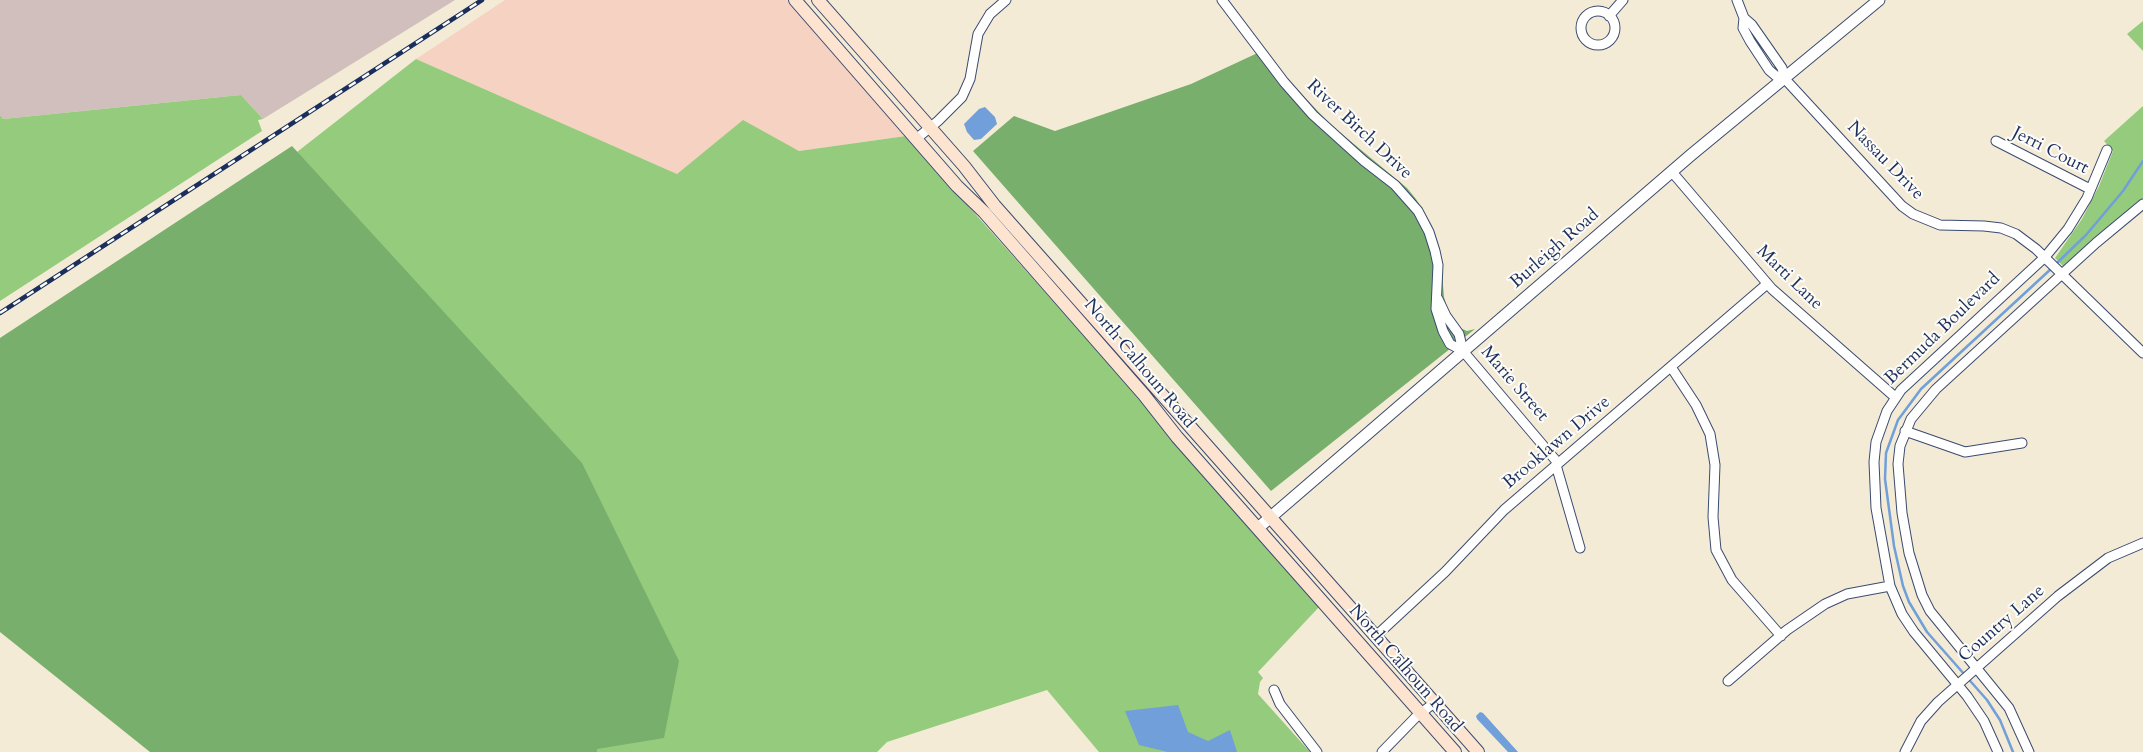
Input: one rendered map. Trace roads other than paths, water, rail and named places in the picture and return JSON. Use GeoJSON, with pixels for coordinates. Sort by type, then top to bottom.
{"type":"FeatureCollection","features":[{"type":"Feature","properties":{"kind":"main road","name":"North Calhoun Road"},"geometry":{"type":"LineString","coordinates":[[795,0],[957,186],[984,212],[1455,752]]}},
{"type":"Feature","properties":{"kind":"main road","name":"North Calhoun Road"},"geometry":{"type":"LineString","coordinates":[[818,0],[930,128],[1007,221],[1478,752]]}},
{"type":"Feature","properties":{"kind":"street"},"geometry":{"type":"LineString","coordinates":[[916,139],[930,128],[962,96],[970,79],[978,34],[990,14],[1006,0]]}},
{"type":"Feature","properties":{"kind":"street","name":"River Birch Drive"},"geometry":{"type":"LineString","coordinates":[[1222,0],[1284,82],[1313,115],[1364,161],[1395,185],[1418,211],[1429,232],[1435,251],[1438,299],[1437,319],[1450,344],[1463,351]]}},
{"type":"Feature","properties":{"kind":"street"},"geometry":{"type":"LineString","coordinates":[[1609,16],[1623,0]]}},
{"type":"Feature","properties":{"kind":"street","name":"Nassau Drive"},"geometry":{"type":"LineString","coordinates":[[1737,0],[1744,18],[1744,28],[1759,55],[1776,76],[1785,79],[1893,197],[1913,214],[1940,225],[2001,228],[2022,238],[2048,260],[2143,353]]}},
{"type":"Feature","properties":{"kind":"street","name":"Burleigh Road"},"geometry":{"type":"LineString","coordinates":[[1258,528],[1672,172],[1879,0]]}},
{"type":"Feature","properties":{"kind":"street","name":"Jerri Court"},"geometry":{"type":"LineString","coordinates":[[1996,141],[2090,189]]}},
{"type":"Feature","properties":{"kind":"street","name":"Bermuda Boulevard"},"geometry":{"type":"LineString","coordinates":[[1998,752],[1984,721],[1960,682],[1914,632],[1902,614],[1890,586],[1879,534],[1874,462],[1882,424],[1895,397],[1912,379],[2048,260],[2090,189],[2107,150]]}},
{"type":"Feature","properties":{"kind":"street","name":"Marti Lane"},"geometry":{"type":"LineString","coordinates":[[1672,172],[1767,284],[1895,397]]}},
{"type":"Feature","properties":{"kind":"street"},"geometry":{"type":"LineString","coordinates":[[2029,752],[2018,724],[2009,708],[1974,670],[1930,611],[1915,578],[1909,553],[1898,484],[1898,464],[1905,431],[1911,419],[1936,389],[2060,273],[2143,204]]}},
{"type":"Feature","properties":{"kind":"street","name":"Brooklawn Drive"},"geometry":{"type":"LineString","coordinates":[[1376,636],[1445,572],[1484,529],[1767,284]]}},
{"type":"Feature","properties":{"kind":"street","name":"Marie Street"},"geometry":{"type":"LineString","coordinates":[[1463,351],[1557,464],[1580,548]]}},
{"type":"Feature","properties":{"kind":"street"},"geometry":{"type":"LineString","coordinates":[[1671,368],[1696,404],[1710,434],[1715,465],[1713,517],[1716,550],[1732,580],[1781,636]]}},
{"type":"Feature","properties":{"kind":"street"},"geometry":{"type":"LineString","coordinates":[[1905,431],[1965,452],[2022,443]]}},
{"type":"Feature","properties":{"kind":"street","name":"Country Lane"},"geometry":{"type":"LineString","coordinates":[[1905,752],[1921,721],[1960,682],[2085,574],[2120,551],[2143,543]]}},
{"type":"Feature","properties":{"kind":"street"},"geometry":{"type":"LineString","coordinates":[[1728,681],[1813,611],[1837,598],[1859,591],[1890,586]]}},
{"type":"Feature","properties":{"kind":"street"},"geometry":{"type":"LineString","coordinates":[[1274,690],[1280,704],[1317,752]]}},
{"type":"Feature","properties":{"kind":"street"},"geometry":{"type":"LineString","coordinates":[[1382,752],[1420,713],[1434,703]]}},
{"type":"Feature","properties":{"kind":"water"},"geometry":{"type":"Polygon","coordinates":[[[985,107],[995,117],[997,124],[981,139],[974,140],[967,132],[964,124],[979,109],[985,107]]]}},
{"type":"Feature","properties":{"kind":"water"},"geometry":{"type":"Polygon","coordinates":[[[1178,705],[1188,732],[1208,741],[1230,730],[1237,752],[1168,752],[1139,745],[1125,711],[1178,705]]]}},
{"type":"Feature","properties":{"kind":"water"},"geometry":{"type":"Polygon","coordinates":[[[1480,712],[1518,752],[1508,752],[1477,719],[1476,716],[1480,712]]]}},
{"type":"Feature","properties":{"kind":"waterway"},"geometry":{"type":"LineString","coordinates":[[2056,264],[2086,235],[2123,191],[2143,161]]}},
{"type":"Feature","properties":{"kind":"waterway"},"geometry":{"type":"LineString","coordinates":[[2013,752],[2000,720],[1987,700],[1927,632],[1909,602],[1903,586],[1894,546],[1885,479],[1886,453],[1898,420],[1921,389],[2052,268]]}},
{"type":"Feature","properties":{"kind":"railway"},"geometry":{"type":"LineString","coordinates":[[0,313],[482,0]]}}]}
